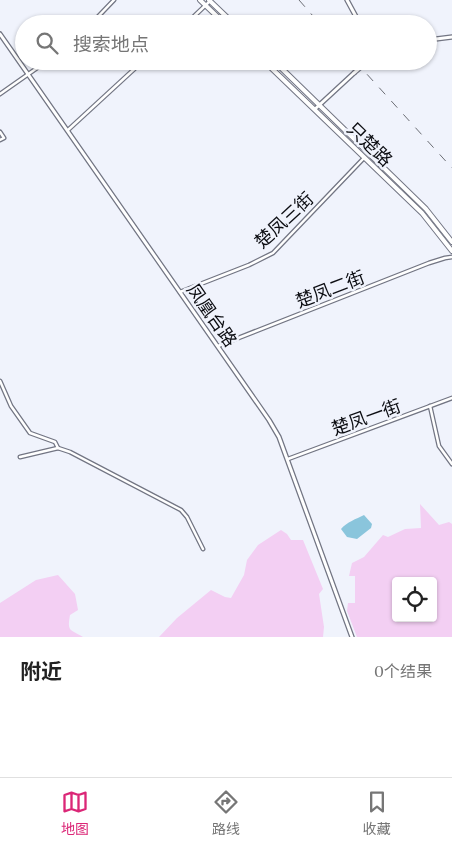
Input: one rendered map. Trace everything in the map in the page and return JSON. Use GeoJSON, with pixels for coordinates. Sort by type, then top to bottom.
{"type":"FeatureCollection","features":[{"type":"Feature","properties":{"kind":"main road"},"geometry":{"type":"LineString","coordinates":[[200,0],[216,15]]}},
{"type":"Feature","properties":{"kind":"main road"},"geometry":{"type":"LineString","coordinates":[[209,1],[224,15]]}},
{"type":"Feature","properties":{"kind":"main road","name":"只楚路"},"geometry":{"type":"LineString","coordinates":[[273,70],[422,213],[452,252]]}},
{"type":"Feature","properties":{"kind":"main road","name":"只楚路"},"geometry":{"type":"LineString","coordinates":[[283,70],[426,209],[452,242]]}},
{"type":"Feature","properties":{"kind":"street"},"geometry":{"type":"LineString","coordinates":[[100,15],[114,0]]}},
{"type":"Feature","properties":{"kind":"street"},"geometry":{"type":"LineString","coordinates":[[347,0],[355,15]]}},
{"type":"Feature","properties":{"kind":"street"},"geometry":{"type":"LineString","coordinates":[[196,15],[209,1]]}},
{"type":"Feature","properties":{"kind":"street","name":"凤凰台路"},"geometry":{"type":"LineString","coordinates":[[0,34],[15,55]]}},
{"type":"Feature","properties":{"kind":"street"},"geometry":{"type":"LineString","coordinates":[[437,39],[452,37]]}},
{"type":"Feature","properties":{"kind":"street","name":"凤凰台路"},"geometry":{"type":"LineString","coordinates":[[26,70],[279,437],[352,637]]}},
{"type":"Feature","properties":{"kind":"street"},"geometry":{"type":"LineString","coordinates":[[0,94],[33,70]]}},
{"type":"Feature","properties":{"kind":"street"},"geometry":{"type":"LineString","coordinates":[[68,130],[133,70]]}},
{"type":"Feature","properties":{"kind":"street"},"geometry":{"type":"LineString","coordinates":[[314,109],[358,70]]}},
{"type":"Feature","properties":{"kind":"street"},"geometry":{"type":"LineString","coordinates":[[0,132],[4,138],[0,140]]}},
{"type":"Feature","properties":{"kind":"street","name":"楚凤三街"},"geometry":{"type":"LineString","coordinates":[[180,292],[249,265],[273,253],[364,158]]}},
{"type":"Feature","properties":{"kind":"street","name":"楚凤二街"},"geometry":{"type":"LineString","coordinates":[[218,346],[445,258],[452,257]]}},
{"type":"Feature","properties":{"kind":"street"},"geometry":{"type":"LineString","coordinates":[[0,381],[11,406],[30,433],[55,442],[58,448]]}},
{"type":"Feature","properties":{"kind":"street","name":"楚凤一街"},"geometry":{"type":"LineString","coordinates":[[288,459],[452,398]]}},
{"type":"Feature","properties":{"kind":"street"},"geometry":{"type":"LineString","coordinates":[[430,406],[439,446],[452,464]]}},
{"type":"Feature","properties":{"kind":"street"},"geometry":{"type":"LineString","coordinates":[[20,458],[58,448],[70,452],[181,510],[187,517],[202,549]]}},
{"type":"Feature","properties":{"kind":"shaded area"},"geometry":{"type":"Polygon","coordinates":[[[420,504],[439,525],[449,522],[452,524],[452,637],[357,637],[347,611],[348,603],[355,603],[355,576],[349,576],[352,563],[364,557],[383,535],[388,537],[405,529],[421,528],[420,504]]]}},
{"type":"Feature","properties":{"kind":"shaded area"},"geometry":{"type":"Polygon","coordinates":[[[281,530],[291,540],[303,540],[323,589],[319,594],[324,627],[323,637],[159,637],[177,618],[211,590],[231,598],[244,575],[247,560],[258,545],[281,530]]]}},
{"type":"Feature","properties":{"kind":"shaded area"},"geometry":{"type":"Polygon","coordinates":[[[58,575],[75,594],[78,610],[70,615],[69,627],[72,631],[83,637],[0,637],[0,603],[36,580],[58,575]]]}},
{"type":"Feature","properties":{"kind":"water"},"geometry":{"type":"Polygon","coordinates":[[[364,515],[372,524],[371,528],[357,539],[347,537],[341,529],[364,515]]]}},
{"type":"Feature","properties":{"kind":"railway"},"geometry":{"type":"LineString","coordinates":[[299,0],[312,15]]}},
{"type":"Feature","properties":{"kind":"railway"},"geometry":{"type":"LineString","coordinates":[[363,70],[452,168]]}}]}
